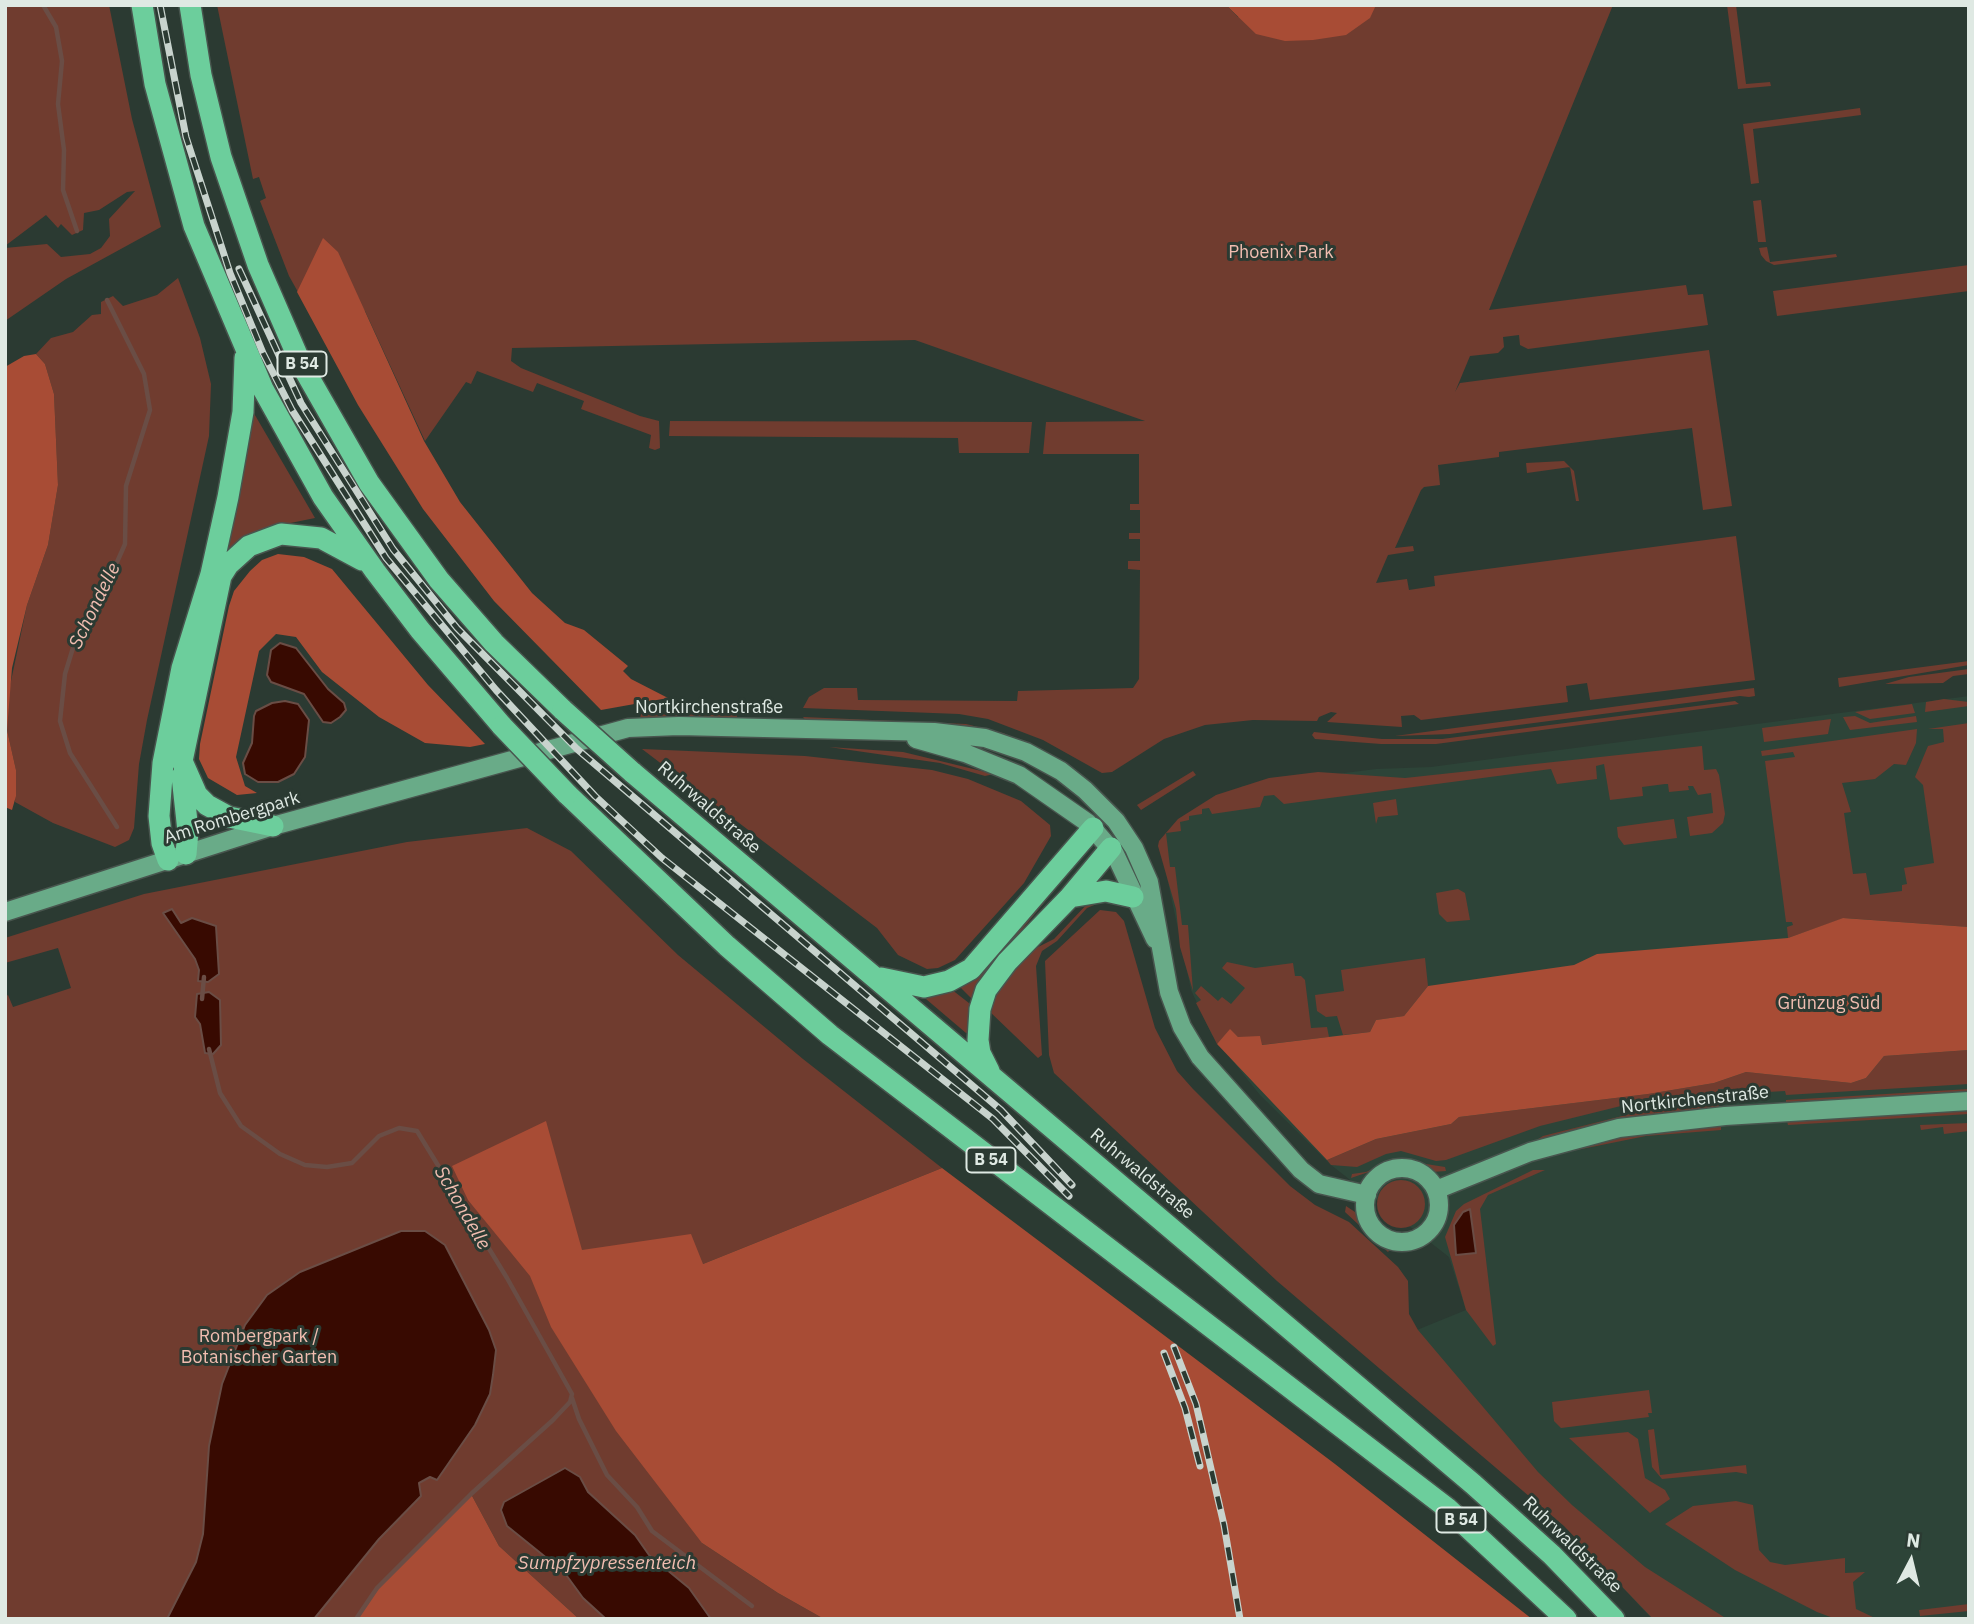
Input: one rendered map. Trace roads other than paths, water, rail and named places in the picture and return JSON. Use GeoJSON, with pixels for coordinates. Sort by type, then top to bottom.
{"type":"FeatureCollection","features":[{"type":"Feature","properties":{"kind":"highway","name":"B 54"},"geometry":{"type":"LineString","coordinates":[[142,5],[155,84],[176,166],[211,271],[245,353],[323,497],[420,630],[502,726],[567,794],[727,946],[830,1035],[1447,1508],[1566,1619]]}},
{"type":"Feature","properties":{"kind":"highway","name":"Ruhrwaldstraße"},"geometry":{"type":"LineString","coordinates":[[190,5],[201,75],[221,157],[258,265],[301,364],[369,483],[432,571],[494,643],[632,772],[1474,1484],[1552,1555],[1614,1619]]}},
{"type":"Feature","properties":{"kind":"highway"},"geometry":{"type":"LineString","coordinates":[[245,353],[243,412],[228,497],[211,574],[182,668],[163,763],[159,816],[162,843],[177,857],[188,831],[182,761],[221,576],[236,556],[262,540],[296,533],[332,542],[375,571]]}},
{"type":"Feature","properties":{"kind":"highway"},"geometry":{"type":"LineString","coordinates":[[182,761],[197,794],[207,805],[229,817],[273,826]]}},
{"type":"Feature","properties":{"kind":"highway"},"geometry":{"type":"LineString","coordinates":[[859,966],[881,978],[914,986],[936,985],[960,976],[985,954],[1093,828]]}},
{"type":"Feature","properties":{"kind":"highway"},"geometry":{"type":"LineString","coordinates":[[997,1081],[980,1053],[978,1026],[986,990],[1007,961],[1069,897],[1111,848]]}},
{"type":"Feature","properties":{"kind":"highway"},"geometry":{"type":"LineString","coordinates":[[1069,897],[1106,891],[1133,897]]}},
{"type":"Feature","properties":{"kind":"main road","name":"Nortkirchenstraße"},"geometry":{"type":"LineString","coordinates":[[472,771],[628,728],[679,726],[934,732],[985,738],[1026,752],[1061,771],[1109,813],[1134,848],[1153,895],[1169,992],[1182,1027],[1214,1076],[1288,1158],[1312,1179],[1328,1187],[1367,1195]]}},
{"type":"Feature","properties":{"kind":"main road","name":"Nortkirchenstraße"},"geometry":{"type":"LineString","coordinates":[[867,732],[920,740],[982,759],[1037,786],[1093,828],[1111,848],[1160,950]]}},
{"type":"Feature","properties":{"kind":"main road","name":"Am Rombergpark"},"geometry":{"type":"LineString","coordinates":[[5,912],[273,826],[472,771]]}},
{"type":"Feature","properties":{"kind":"main road","name":"Nortkirchenstraße"},"geometry":{"type":"LineString","coordinates":[[1436,1190],[1530,1152],[1619,1128],[1725,1116],[1969,1101]]}},
{"type":"Feature","properties":{"kind":"main road"},"geometry":{"type":"LineString","coordinates":[[1400,1168],[1421,1173],[1436,1190],[1439,1213],[1426,1233],[1405,1242],[1382,1236],[1373,1228],[1365,1206],[1367,1195],[1379,1176],[1400,1168]]}},
{"type":"Feature","properties":{"kind":"water"},"geometry":{"type":"Polygon","coordinates":[[[280,643],[296,648],[328,689],[344,703],[346,710],[340,717],[331,723],[323,722],[304,694],[271,682],[267,675],[271,650],[280,643]]]}},
{"type":"Feature","properties":{"kind":"water"},"geometry":{"type":"Polygon","coordinates":[[[285,701],[298,704],[309,720],[305,757],[294,774],[278,782],[258,782],[245,774],[243,763],[252,743],[254,716],[256,711],[272,703],[285,701]]]}},
{"type":"Feature","properties":{"kind":"water"},"geometry":{"type":"Polygon","coordinates":[[[172,909],[181,923],[192,918],[216,926],[219,974],[208,982],[198,981],[199,970],[195,959],[163,913],[172,909]]]}},
{"type":"Feature","properties":{"kind":"water"},"geometry":{"type":"Polygon","coordinates":[[[209,992],[220,1000],[221,1045],[213,1054],[205,1053],[200,1024],[195,1017],[197,994],[209,992]]]}},
{"type":"Feature","properties":{"kind":"water"},"geometry":{"type":"Polygon","coordinates":[[[1470,1209],[1476,1253],[1456,1255],[1454,1225],[1463,1212],[1470,1209]]]}},
{"type":"Feature","properties":{"kind":"water"},"geometry":{"type":"Polygon","coordinates":[[[401,1231],[425,1231],[445,1245],[489,1330],[496,1350],[493,1375],[490,1394],[475,1425],[437,1480],[430,1477],[419,1483],[421,1496],[379,1539],[314,1619],[167,1619],[196,1562],[203,1534],[209,1446],[222,1384],[245,1325],[267,1295],[300,1272],[401,1231]]]}},
{"type":"Feature","properties":{"kind":"water","name":"Sumpfzypressenteich"},"geometry":{"type":"Polygon","coordinates":[[[565,1468],[580,1477],[588,1492],[635,1535],[649,1555],[689,1588],[711,1619],[606,1619],[583,1598],[564,1572],[507,1526],[501,1510],[504,1502],[565,1468]]]}},
{"type":"Feature","properties":{"kind":"waterway","name":"Schondelle"},"geometry":{"type":"LineString","coordinates":[[43,5],[56,27],[62,61],[58,104],[64,150],[63,190],[77,231]]}},
{"type":"Feature","properties":{"kind":"waterway","name":"Schondelle"},"geometry":{"type":"LineString","coordinates":[[107,300],[144,374],[150,410],[126,486],[125,544],[99,603],[76,638],[65,674],[60,721],[70,753],[117,827]]}},
{"type":"Feature","properties":{"kind":"waterway","name":"Schondelle"},"geometry":{"type":"LineString","coordinates":[[202,999],[204,977]]}},
{"type":"Feature","properties":{"kind":"waterway","name":"Schondelle"},"geometry":{"type":"LineString","coordinates":[[209,1049],[220,1093],[241,1126],[280,1154],[305,1165],[327,1167],[352,1163],[379,1136],[399,1128],[417,1131],[507,1278],[572,1394],[570,1402],[553,1420],[471,1494],[377,1588],[356,1619]]}},
{"type":"Feature","properties":{"kind":"waterway"},"geometry":{"type":"LineString","coordinates":[[572,1398],[579,1419],[607,1475],[637,1507],[652,1531],[752,1606]]}},
{"type":"Feature","properties":{"kind":"railway"},"geometry":{"type":"LineString","coordinates":[[160,5],[186,137],[230,273],[263,353],[292,410],[386,558],[496,690],[595,796],[662,858],[993,1119],[1069,1196]]}},
{"type":"Feature","properties":{"kind":"railway"},"geometry":{"type":"LineString","coordinates":[[239,269],[301,403],[393,549],[457,628],[577,749],[1001,1110],[1072,1185]]}},
{"type":"Feature","properties":{"kind":"railway"},"geometry":{"type":"LineString","coordinates":[[1174,1347],[1196,1404],[1224,1525],[1240,1619]]}},
{"type":"Feature","properties":{"kind":"railway"},"geometry":{"type":"LineString","coordinates":[[1164,1353],[1185,1408],[1200,1466]]}},
{"type":"Feature","properties":{"kind":"park label","name":"Phoenix Park"},"geometry":{"type":"Point","coordinates":[1281,253]}},
{"type":"Feature","properties":{"kind":"park label","name":"Grünzug Süd"},"geometry":{"type":"Point","coordinates":[1829,1004]}},
{"type":"Feature","properties":{"kind":"park label","name":"Rombergpark / Botanischer Garten"},"geometry":{"type":"Point","coordinates":[259,1347]}}]}
